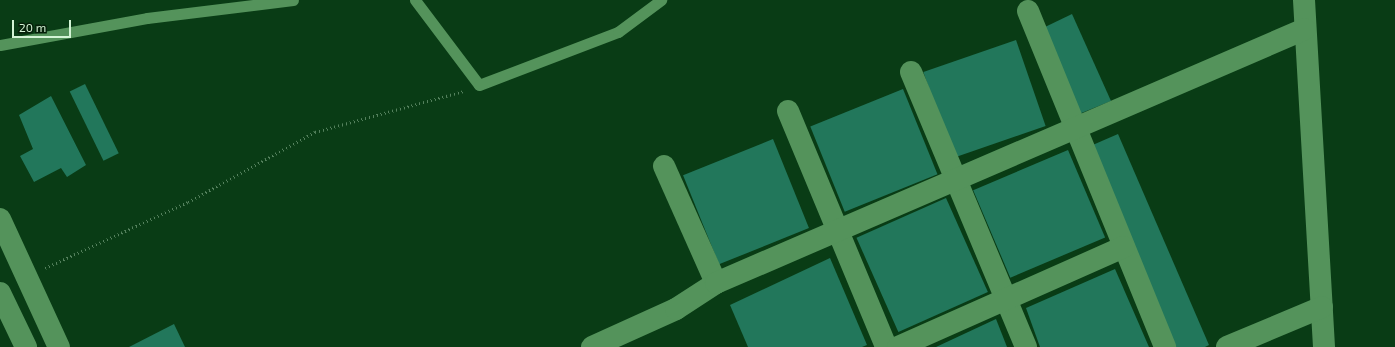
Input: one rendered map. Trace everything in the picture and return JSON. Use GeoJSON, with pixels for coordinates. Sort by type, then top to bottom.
{"type":"FeatureCollection","features":[{"type":"Feature","properties":{"kind":"street"},"geometry":{"type":"LineString","coordinates":[[1304,0],[1324,347]]}},
{"type":"Feature","properties":{"kind":"street"},"geometry":{"type":"LineString","coordinates":[[1028,11],[1165,347]]}},
{"type":"Feature","properties":{"kind":"street"},"geometry":{"type":"LineString","coordinates":[[598,346],[676,309],[716,283],[1306,29]]}},
{"type":"Feature","properties":{"kind":"street"},"geometry":{"type":"LineString","coordinates":[[911,72],[1026,347]]}},
{"type":"Feature","properties":{"kind":"street"},"geometry":{"type":"LineString","coordinates":[[788,111],[886,347]]}},
{"type":"Feature","properties":{"kind":"street"},"geometry":{"type":"LineString","coordinates":[[664,166],[716,283]]}},
{"type":"Feature","properties":{"kind":"street"},"geometry":{"type":"LineString","coordinates":[[0,218],[59,347]]}},
{"type":"Feature","properties":{"kind":"street"},"geometry":{"type":"LineString","coordinates":[[898,347],[1124,247]]}},
{"type":"Feature","properties":{"kind":"street"},"geometry":{"type":"LineString","coordinates":[[0,293],[26,347]]}},
{"type":"Feature","properties":{"kind":"street"},"geometry":{"type":"LineString","coordinates":[[1227,347],[1322,307]]}},
{"type":"Feature","properties":{"kind":"lane"},"geometry":{"type":"LineString","coordinates":[[0,45],[147,18],[293,0]]}},
{"type":"Feature","properties":{"kind":"lane"},"geometry":{"type":"LineString","coordinates":[[414,0],[479,85],[618,32],[661,0]]}},
{"type":"Feature","properties":{"kind":"path"},"geometry":{"type":"LineString","coordinates":[[26,276],[188,202],[315,132],[446,98],[479,85]]}},
{"type":"Feature","properties":{"kind":"building"},"geometry":{"type":"Polygon","coordinates":[[[1072,14],[1111,101],[1079,114],[1045,27],[1072,14]]]}},
{"type":"Feature","properties":{"kind":"building"},"geometry":{"type":"Polygon","coordinates":[[[1016,40],[1046,126],[953,158],[923,72],[1016,40]]]}},
{"type":"Feature","properties":{"kind":"building"},"geometry":{"type":"Polygon","coordinates":[[[85,84],[119,153],[103,161],[70,91],[85,84]]]}},
{"type":"Feature","properties":{"kind":"building"},"geometry":{"type":"Polygon","coordinates":[[[903,89],[937,174],[845,212],[810,126],[903,89]]]}},
{"type":"Feature","properties":{"kind":"building"},"geometry":{"type":"Polygon","coordinates":[[[51,96],[86,165],[67,177],[61,168],[34,182],[20,156],[33,149],[19,115],[51,96]]]}},
{"type":"Feature","properties":{"kind":"building"},"geometry":{"type":"Polygon","coordinates":[[[1118,134],[1209,345],[1205,347],[1174,347],[1088,147],[1118,134]]]}},
{"type":"Feature","properties":{"kind":"building"},"geometry":{"type":"Polygon","coordinates":[[[773,139],[809,228],[719,264],[683,175],[773,139]]]}},
{"type":"Feature","properties":{"kind":"building"},"geometry":{"type":"Polygon","coordinates":[[[1068,150],[1105,237],[1010,278],[973,190],[1068,150]]]}},
{"type":"Feature","properties":{"kind":"building"},"geometry":{"type":"Polygon","coordinates":[[[946,198],[988,292],[898,332],[856,238],[946,198]]]}},
{"type":"Feature","properties":{"kind":"building"},"geometry":{"type":"Polygon","coordinates":[[[830,258],[867,345],[862,347],[748,347],[730,305],[830,258]]]}},
{"type":"Feature","properties":{"kind":"building"},"geometry":{"type":"Polygon","coordinates":[[[1115,269],[1149,347],[1040,347],[1026,308],[1115,269]]]}},
{"type":"Feature","properties":{"kind":"building"},"geometry":{"type":"Polygon","coordinates":[[[996,319],[1007,347],[936,347],[996,319]]]}},
{"type":"Feature","properties":{"kind":"building"},"geometry":{"type":"Polygon","coordinates":[[[174,324],[185,347],[129,347],[174,324]]]}}]}
